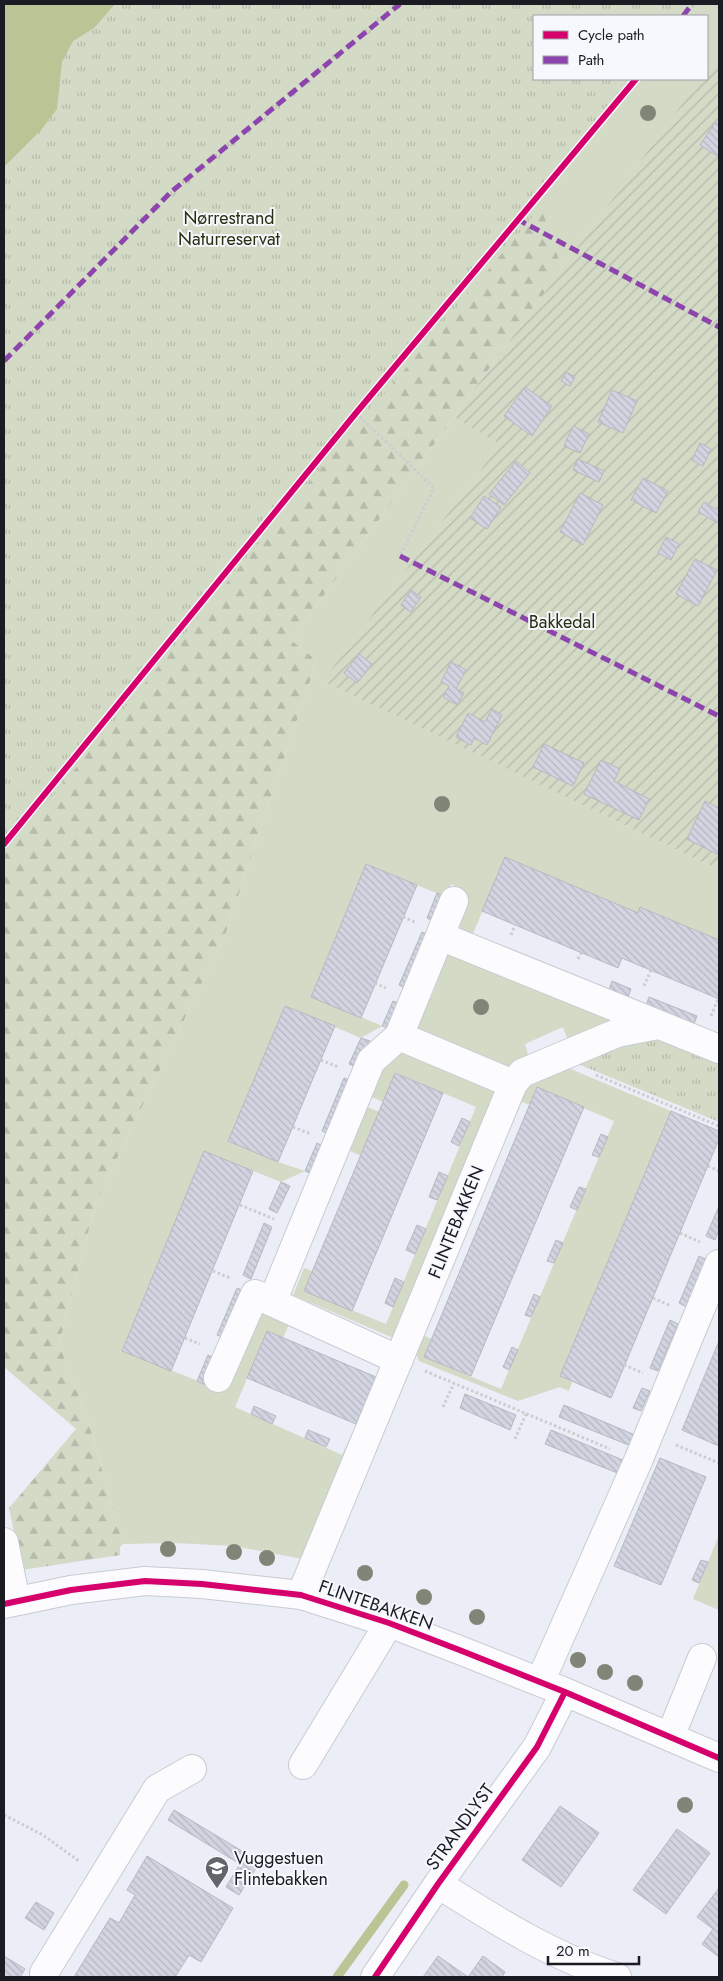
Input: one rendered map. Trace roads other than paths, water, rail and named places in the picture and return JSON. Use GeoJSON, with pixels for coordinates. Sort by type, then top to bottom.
{"type":"FeatureCollection","features":[{"type":"Feature","properties":{"kind":"street"},"geometry":{"type":"LineString","coordinates":[[272,1302],[371,1061],[399,1036],[454,901]]}},
{"type":"Feature","properties":{"kind":"street"},"geometry":{"type":"LineString","coordinates":[[440,936],[719,1049]]}},
{"type":"Feature","properties":{"kind":"street","name":"FLINTEBAKKEN"},"geometry":{"type":"LineString","coordinates":[[301,1595],[513,1084],[522,1073],[617,1033],[658,1025]]}},
{"type":"Feature","properties":{"kind":"street"},"geometry":{"type":"LineString","coordinates":[[399,1036],[513,1084]]}},
{"type":"Feature","properties":{"kind":"street","name":"STRANDLYST"},"geometry":{"type":"LineString","coordinates":[[375,1977],[438,1884],[536,1747],[574,1605],[638,1461],[719,1264]]}},
{"type":"Feature","properties":{"kind":"street"},"geometry":{"type":"LineString","coordinates":[[218,1378],[255,1294],[399,1360]]}},
{"type":"Feature","properties":{"kind":"street"},"geometry":{"type":"LineString","coordinates":[[4,1542],[10,1602]]}},
{"type":"Feature","properties":{"kind":"street","name":"FLINTEBAKKEN"},"geometry":{"type":"LineString","coordinates":[[10,1602],[71,1590],[145,1581],[202,1584],[301,1595],[389,1622],[553,1687],[719,1758]]}},
{"type":"Feature","properties":{"kind":"street"},"geometry":{"type":"LineString","coordinates":[[303,1765],[389,1622]]}},
{"type":"Feature","properties":{"kind":"street"},"geometry":{"type":"LineString","coordinates":[[670,1737],[702,1658]]}},
{"type":"Feature","properties":{"kind":"street"},"geometry":{"type":"LineString","coordinates":[[44,1973],[157,1789],[192,1769]]}},
{"type":"Feature","properties":{"kind":"street"},"geometry":{"type":"LineString","coordinates":[[438,1884],[536,1943],[590,1969],[617,1977]]}},
{"type":"Feature","properties":{"kind":"waterway"},"geometry":{"type":"LineString","coordinates":[[337,1977],[404,1885]]}},
{"type":"Feature","properties":{"kind":"place","name":"Vuggestuen Flintebakken"},"geometry":{"type":"Point","coordinates":[217,1889]}},
{"type":"Feature","properties":{"kind":"park label","name":"Nørrestrand Naturreservat"},"geometry":{"type":"Point","coordinates":[229,228]}},
{"type":"Feature","properties":{"kind":"park label","name":"Bakkedal"},"geometry":{"type":"Point","coordinates":[562,622]}}]}
